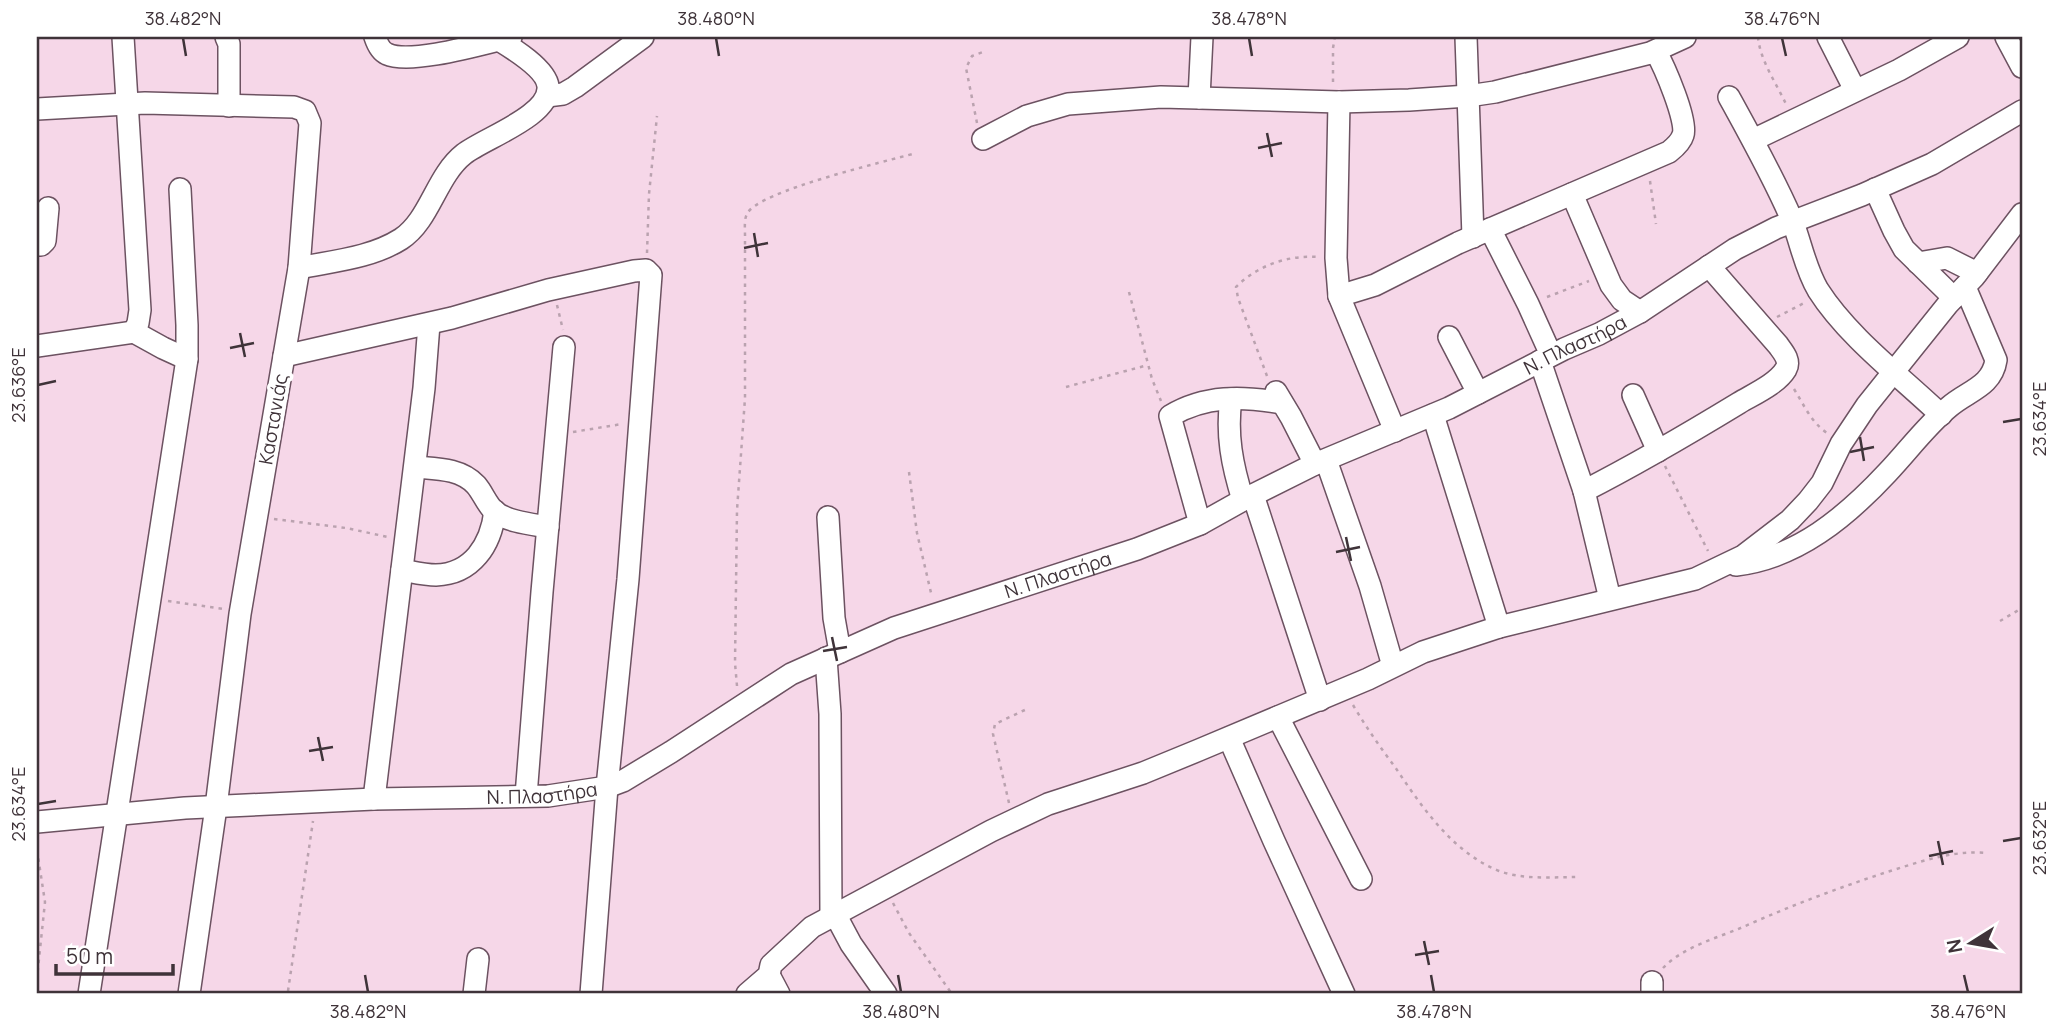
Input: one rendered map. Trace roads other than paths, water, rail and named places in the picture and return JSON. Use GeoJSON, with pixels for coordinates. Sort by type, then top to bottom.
{"type":"FeatureCollection","features":[{"type":"Feature","properties":{"kind":"street"},"geometry":{"type":"LineString","coordinates":[[123,37],[140,310],[134,332]]}},
{"type":"Feature","properties":{"kind":"street"},"geometry":{"type":"LineString","coordinates":[[226,37],[229,44],[229,106]]}},
{"type":"Feature","properties":{"kind":"street"},"geometry":{"type":"LineString","coordinates":[[299,268],[360,256],[388,246],[405,236],[418,221],[446,173],[463,154],[529,117],[547,96],[548,85],[543,75],[505,38],[450,52],[403,57],[386,54],[374,37]]}},
{"type":"Feature","properties":{"kind":"street"},"geometry":{"type":"LineString","coordinates":[[547,96],[563,94],[575,87],[643,37]]}},
{"type":"Feature","properties":{"kind":"street"},"geometry":{"type":"LineString","coordinates":[[1199,98],[1202,37]]}},
{"type":"Feature","properties":{"kind":"street"},"geometry":{"type":"LineString","coordinates":[[1466,37],[1468,96],[1482,233],[1528,304],[1584,491],[1610,599]]}},
{"type":"Feature","properties":{"kind":"street"},"geometry":{"type":"LineString","coordinates":[[983,139],[1027,116],[1068,104],[1161,97],[1339,102],[1468,96],[1495,92],[1685,37]]}},
{"type":"Feature","properties":{"kind":"street"},"geometry":{"type":"LineString","coordinates":[[1828,37],[1855,90]]}},
{"type":"Feature","properties":{"kind":"street"},"geometry":{"type":"LineString","coordinates":[[1753,140],[1899,70],[1958,37]]}},
{"type":"Feature","properties":{"kind":"street"},"geometry":{"type":"LineString","coordinates":[[2006,37],[2022,67]]}},
{"type":"Feature","properties":{"kind":"street"},"geometry":{"type":"LineString","coordinates":[[1339,296],[1375,285],[1482,233],[1669,152],[1683,135],[1684,124],[1674,94],[1650,47]]}},
{"type":"Feature","properties":{"kind":"street"},"geometry":{"type":"LineString","coordinates":[[1729,97],[1792,221],[1807,266],[1821,294],[1843,322],[1941,415]]}},
{"type":"Feature","properties":{"kind":"street"},"geometry":{"type":"LineString","coordinates":[[1339,102],[1336,258],[1339,296],[1395,431]]}},
{"type":"Feature","properties":{"kind":"street","name":"Καστανιάς"},"geometry":{"type":"LineString","coordinates":[[37,109],[126,104],[295,107],[305,111],[310,123],[299,268],[240,614],[189,994]]}},
{"type":"Feature","properties":{"kind":"street","name":"Ν. Πλαστήρα"},"geometry":{"type":"LineString","coordinates":[[37,822],[216,807],[374,799],[548,796],[607,787],[623,781],[671,752],[791,674],[894,628],[1137,549],[1200,524],[1248,497],[1321,462],[1433,415],[1545,358],[1600,334],[1640,312],[1745,244],[1792,221],[1875,189],[1931,163],[2022,111]]}},
{"type":"Feature","properties":{"kind":"street"},"geometry":{"type":"LineString","coordinates":[[89,994],[187,359],[180,189]]}},
{"type":"Feature","properties":{"kind":"street"},"geometry":{"type":"LineString","coordinates":[[1875,189],[1904,249],[1918,263],[1965,286]]}},
{"type":"Feature","properties":{"kind":"street"},"geometry":{"type":"LineString","coordinates":[[1572,194],[1611,285],[1622,300],[1640,312]]}},
{"type":"Feature","properties":{"kind":"street"},"geometry":{"type":"LineString","coordinates":[[37,246],[45,241],[48,208]]}},
{"type":"Feature","properties":{"kind":"street"},"geometry":{"type":"LineString","coordinates":[[779,994],[769,975],[771,965],[812,927],[1012,820],[1048,804],[1143,773],[1229,738],[1343,690],[1423,652],[1499,627],[1695,579],[1743,556],[1790,520],[1808,502],[1822,483],[1841,444],[1893,370],[2022,214]]}},
{"type":"Feature","properties":{"kind":"street"},"geometry":{"type":"LineString","coordinates":[[1721,568],[1769,558],[1794,548],[1834,523],[1886,474],[1950,405],[1988,380],[1994,371],[1996,360],[1965,286],[1947,258],[1918,263]]}},
{"type":"Feature","properties":{"kind":"street"},"geometry":{"type":"LineString","coordinates":[[1584,491],[1658,451],[1775,380],[1788,363],[1785,355],[1709,266]]}},
{"type":"Feature","properties":{"kind":"street"},"geometry":{"type":"LineString","coordinates":[[284,356],[429,324],[553,289],[646,270],[651,275],[628,579],[607,787],[591,994]]}},
{"type":"Feature","properties":{"kind":"street"},"geometry":{"type":"LineString","coordinates":[[374,799],[415,467],[429,324]]}},
{"type":"Feature","properties":{"kind":"street"},"geometry":{"type":"LineString","coordinates":[[37,346],[134,332],[187,359]]}},
{"type":"Feature","properties":{"kind":"street"},"geometry":{"type":"LineString","coordinates":[[1449,337],[1478,393]]}},
{"type":"Feature","properties":{"kind":"street"},"geometry":{"type":"LineString","coordinates":[[526,796],[564,347]]}},
{"type":"Feature","properties":{"kind":"street"},"geometry":{"type":"LineString","coordinates":[[1200,524],[1170,416],[1201,401],[1260,399],[1277,394],[1321,462],[1370,586],[1394,666]]}},
{"type":"Feature","properties":{"kind":"street"},"geometry":{"type":"LineString","coordinates":[[1633,395],[1658,451]]}},
{"type":"Feature","properties":{"kind":"street"},"geometry":{"type":"LineString","coordinates":[[1231,398],[1228,418],[1230,448],[1320,700]]}},
{"type":"Feature","properties":{"kind":"street"},"geometry":{"type":"LineString","coordinates":[[1433,415],[1499,627]]}},
{"type":"Feature","properties":{"kind":"street"},"geometry":{"type":"LineString","coordinates":[[415,467],[449,470],[466,476],[477,486],[495,512],[510,519],[548,527]]}},
{"type":"Feature","properties":{"kind":"street"},"geometry":{"type":"LineString","coordinates":[[402,570],[434,575],[452,573],[467,567],[486,543],[495,512]]}},
{"type":"Feature","properties":{"kind":"street"},"geometry":{"type":"LineString","coordinates":[[828,517],[834,618],[830,714],[833,915],[886,994]]}},
{"type":"Feature","properties":{"kind":"street"},"geometry":{"type":"LineString","coordinates":[[1278,717],[1361,878]]}},
{"type":"Feature","properties":{"kind":"street"},"geometry":{"type":"LineString","coordinates":[[1229,738],[1345,994]]}},
{"type":"Feature","properties":{"kind":"street"},"geometry":{"type":"LineString","coordinates":[[474,994],[478,959]]}},
{"type":"Feature","properties":{"kind":"street"},"geometry":{"type":"LineString","coordinates":[[747,994],[769,975]]}}]}
